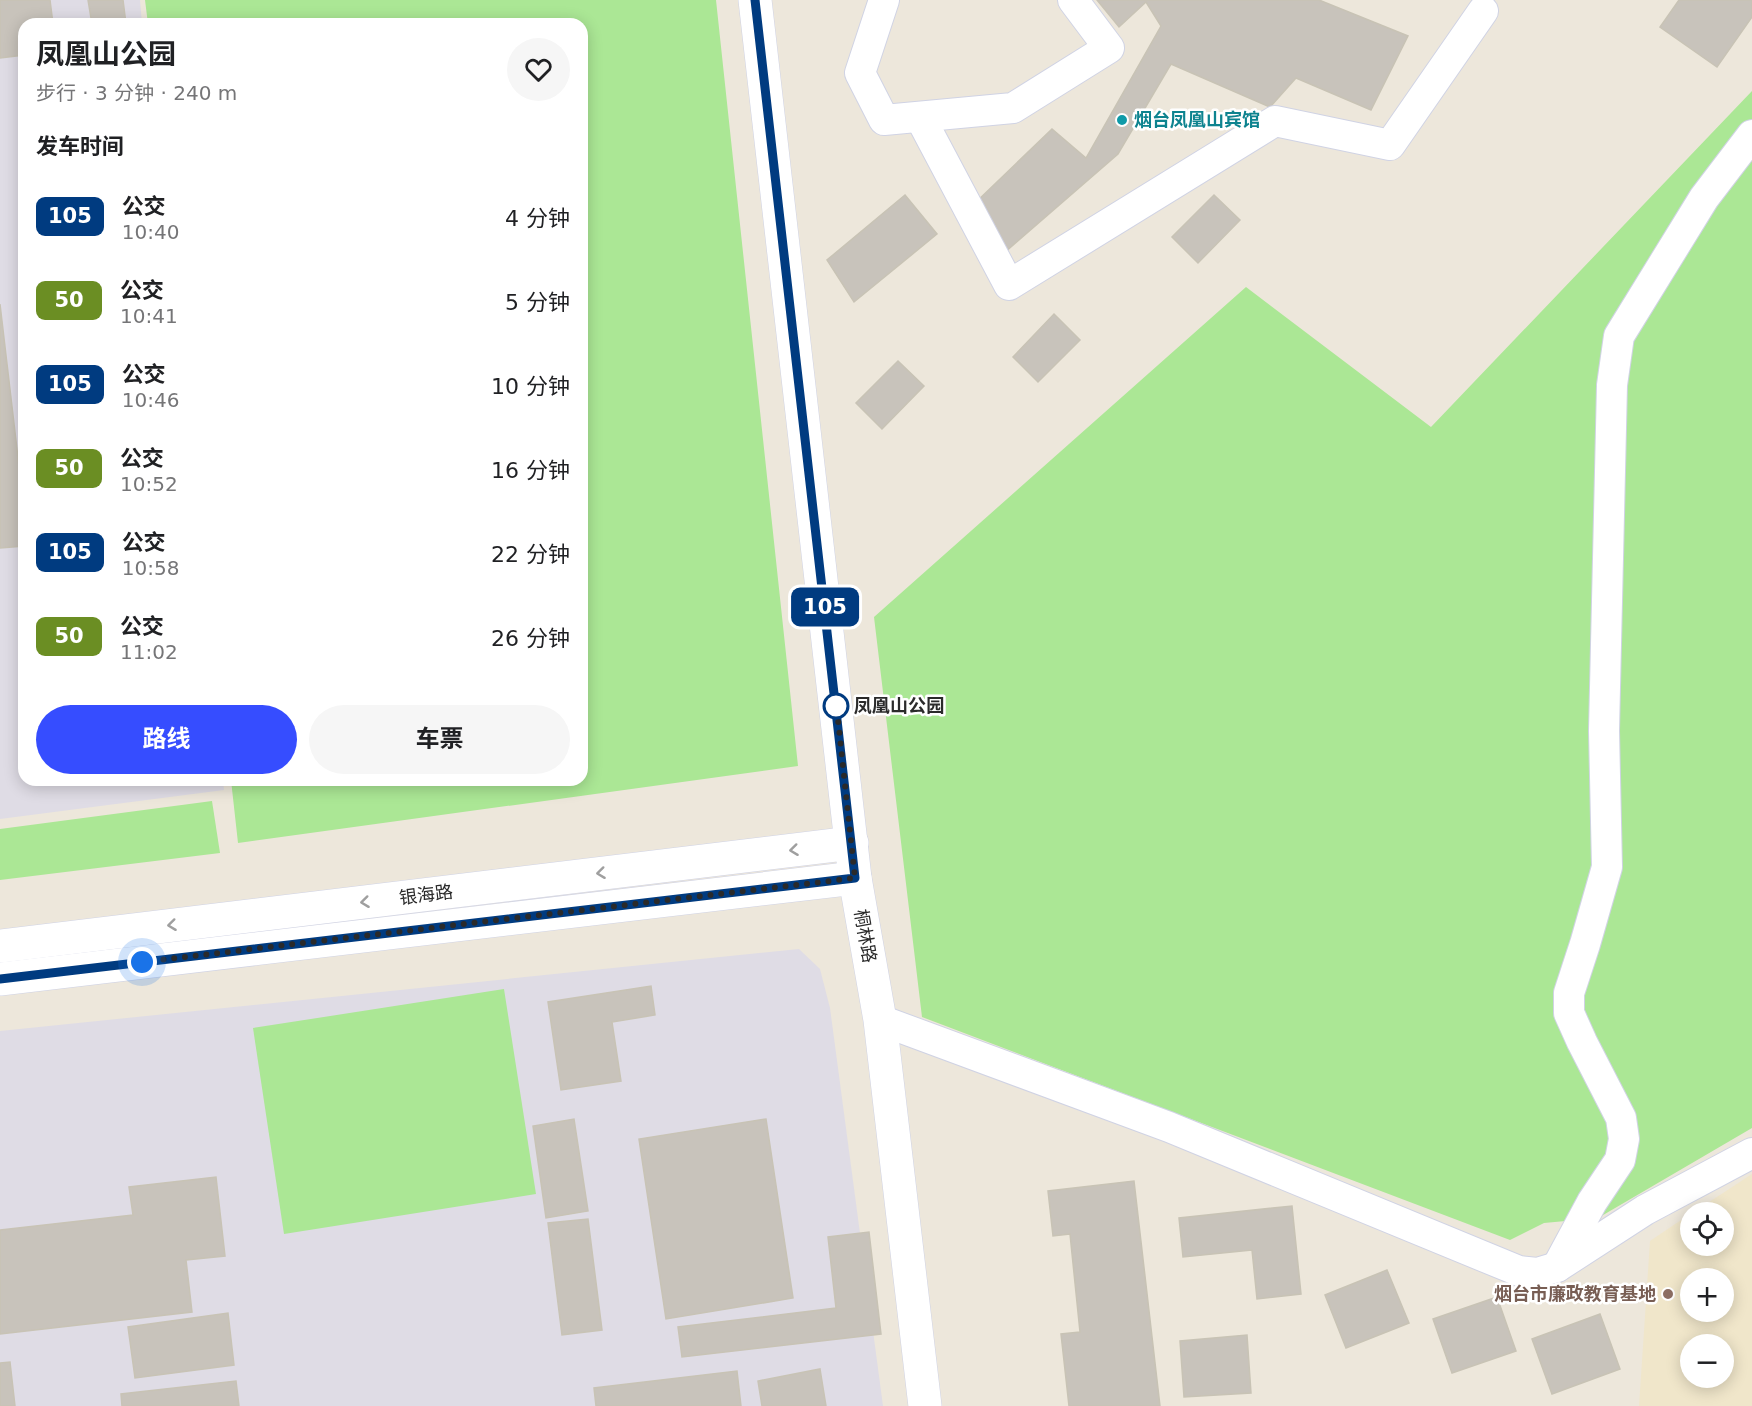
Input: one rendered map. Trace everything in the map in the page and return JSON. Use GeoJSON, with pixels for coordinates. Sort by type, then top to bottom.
{"type":"FeatureCollection","features":[{"type":"Feature","properties":{"kind":"main road","name":"桐林路"},"geometry":{"type":"LineString","coordinates":[[755,0],[855,878],[880,1020],[925,1406]]}},
{"type":"Feature","properties":{"kind":"main road","name":"银海路"},"geometry":{"type":"LineString","coordinates":[[0,946],[852,843]]}},
{"type":"Feature","properties":{"kind":"main road","name":"银海路"},"geometry":{"type":"LineString","coordinates":[[0,979],[855,878]]}},
{"type":"Feature","properties":{"kind":"street"},"geometry":{"type":"LineString","coordinates":[[884,0],[860,73],[884,120],[1013,108],[1109,48],[1073,0]]}},
{"type":"Feature","properties":{"kind":"street"},"geometry":{"type":"LineString","coordinates":[[920,117],[1009,285],[1275,121],[1390,145],[1483,4]]}},
{"type":"Feature","properties":{"kind":"street"},"geometry":{"type":"LineString","coordinates":[[1557,1267],[1592,1202],[1620,1160],[1624,1140],[1621,1118],[1569,1013],[1569,993],[1607,867],[1604,730],[1612,385],[1619,336],[1704,198],[1752,135]]}},
{"type":"Feature","properties":{"kind":"street"},"geometry":{"type":"LineString","coordinates":[[880,1020],[1169,1127],[1519,1271],[1537,1273],[1557,1267],[1645,1210],[1752,1153]]}},
{"type":"Feature","properties":{"kind":"shaded area"},"geometry":{"type":"Polygon","coordinates":[[[0,0],[140,0],[142,18],[18,18],[18,786],[224,786],[224,790],[0,819],[0,0]]]}},
{"type":"Feature","properties":{"kind":"shaded area"},"geometry":{"type":"Polygon","coordinates":[[[799,949],[820,969],[830,1008],[883,1406],[0,1406],[0,1031],[799,949]]]}},
{"type":"Feature","properties":{"kind":"shaded area","name":"烟台市廉政教育基地"},"geometry":{"type":"Polygon","coordinates":[[[1752,1174],[1752,1406],[1639,1406],[1650,1241],[1680,1221],[1680,1256],[1734,1256],[1734,1202],[1709,1202],[1752,1174]]]}},
{"type":"Feature","properties":{"kind":"green space"},"geometry":{"type":"Polygon","coordinates":[[[145,0],[716,0],[798,766],[238,843],[232,786],[588,786],[588,18],[147,18],[145,0]]]}},
{"type":"Feature","properties":{"kind":"green space","name":"凤凰山公园"},"geometry":{"type":"Polygon","coordinates":[[[1752,91],[1752,1128],[1598,1218],[1544,1223],[1510,1240],[922,1017],[874,617],[1246,287],[1431,427],[1752,91]]]}},
{"type":"Feature","properties":{"kind":"green space"},"geometry":{"type":"Polygon","coordinates":[[[212,801],[220,853],[0,880],[0,829],[212,801]]]}},
{"type":"Feature","properties":{"kind":"green space"},"geometry":{"type":"Polygon","coordinates":[[[504,989],[536,1194],[284,1234],[253,1028],[504,989]]]}},
{"type":"Feature","properties":{"kind":"building"},"geometry":{"type":"Polygon","coordinates":[[[0,0],[50,0],[52,18],[18,18],[18,56],[0,58],[0,0]]]}},
{"type":"Feature","properties":{"kind":"building"},"geometry":{"type":"Polygon","coordinates":[[[88,0],[123,0],[125,18],[91,18],[88,0]]]}},
{"type":"Feature","properties":{"kind":"building","name":"烟台凤凰山宾馆"},"geometry":{"type":"Polygon","coordinates":[[[1097,0],[1319,0],[1408,36],[1371,110],[1296,78],[1270,107],[1171,64],[1118,154],[1005,252],[975,203],[1052,129],[1086,158],[1161,26],[1146,2],[1119,27],[1097,0]]]}},
{"type":"Feature","properties":{"kind":"building"},"geometry":{"type":"Polygon","coordinates":[[[1679,0],[1752,0],[1752,17],[1717,67],[1660,27],[1679,0]]]}},
{"type":"Feature","properties":{"kind":"building"},"geometry":{"type":"Polygon","coordinates":[[[905,195],[937,234],[854,302],[827,260],[905,195]]]}},
{"type":"Feature","properties":{"kind":"building"},"geometry":{"type":"Polygon","coordinates":[[[1214,195],[1240,220],[1198,263],[1172,237],[1214,195]]]}},
{"type":"Feature","properties":{"kind":"building"},"geometry":{"type":"Polygon","coordinates":[[[0,304],[18,458],[18,546],[0,548],[0,304]]]}},
{"type":"Feature","properties":{"kind":"building"},"geometry":{"type":"Polygon","coordinates":[[[1054,314],[1080,340],[1038,382],[1013,357],[1054,314]]]}},
{"type":"Feature","properties":{"kind":"building"},"geometry":{"type":"Polygon","coordinates":[[[898,361],[924,386],[882,429],[856,403],[898,361]]]}},
{"type":"Feature","properties":{"kind":"building"},"geometry":{"type":"Polygon","coordinates":[[[651,986],[655,1015],[612,1022],[621,1081],[561,1090],[548,1002],[651,986]]]}},
{"type":"Feature","properties":{"kind":"building"},"geometry":{"type":"Polygon","coordinates":[[[574,1119],[588,1211],[546,1218],[533,1126],[574,1119]]]}},
{"type":"Feature","properties":{"kind":"building"},"geometry":{"type":"Polygon","coordinates":[[[766,1119],[793,1298],[666,1319],[639,1139],[766,1119]]]}},
{"type":"Feature","properties":{"kind":"building"},"geometry":{"type":"Polygon","coordinates":[[[216,1177],[225,1256],[186,1260],[192,1312],[0,1334],[0,1230],[133,1215],[129,1187],[216,1177]]]}},
{"type":"Feature","properties":{"kind":"building"},"geometry":{"type":"Polygon","coordinates":[[[1134,1181],[1160,1406],[1069,1406],[1061,1334],[1080,1332],[1070,1234],[1053,1236],[1048,1191],[1134,1181]]]}},
{"type":"Feature","properties":{"kind":"building"},"geometry":{"type":"Polygon","coordinates":[[[1292,1206],[1301,1294],[1257,1299],[1252,1250],[1183,1257],[1179,1218],[1292,1206]]]}},
{"type":"Feature","properties":{"kind":"building"},"geometry":{"type":"Polygon","coordinates":[[[588,1219],[602,1330],[562,1335],[548,1223],[588,1219]]]}},
{"type":"Feature","properties":{"kind":"building"},"geometry":{"type":"Polygon","coordinates":[[[869,1232],[881,1334],[682,1357],[678,1327],[836,1308],[828,1237],[869,1232]]]}},
{"type":"Feature","properties":{"kind":"building"},"geometry":{"type":"Polygon","coordinates":[[[1387,1270],[1409,1323],[1346,1348],[1325,1295],[1387,1270]]]}},
{"type":"Feature","properties":{"kind":"building"},"geometry":{"type":"Polygon","coordinates":[[[1497,1297],[1516,1351],[1452,1373],[1433,1319],[1497,1297]]]}},
{"type":"Feature","properties":{"kind":"building"},"geometry":{"type":"Polygon","coordinates":[[[228,1313],[234,1365],[135,1378],[128,1327],[228,1313]]]}},
{"type":"Feature","properties":{"kind":"building"},"geometry":{"type":"Polygon","coordinates":[[[1600,1314],[1620,1369],[1552,1394],[1532,1339],[1600,1314]]]}},
{"type":"Feature","properties":{"kind":"building"},"geometry":{"type":"Polygon","coordinates":[[[1247,1335],[1251,1393],[1184,1397],[1180,1341],[1247,1335]]]}},
{"type":"Feature","properties":{"kind":"building"},"geometry":{"type":"Polygon","coordinates":[[[10,1362],[15,1406],[0,1406],[0,1363],[10,1362]]]}},
{"type":"Feature","properties":{"kind":"building"},"geometry":{"type":"Polygon","coordinates":[[[820,1369],[826,1406],[762,1406],[758,1381],[820,1369]]]}},
{"type":"Feature","properties":{"kind":"building"},"geometry":{"type":"Polygon","coordinates":[[[737,1371],[741,1406],[596,1406],[594,1388],[737,1371]]]}},
{"type":"Feature","properties":{"kind":"building"},"geometry":{"type":"Polygon","coordinates":[[[236,1381],[239,1406],[122,1406],[121,1394],[236,1381]]]}},
{"type":"Feature","properties":{"kind":"bus line","name":"105"},"geometry":{"type":"LineString","coordinates":[[0,979],[855,878],[755,0]]}},
{"type":"Feature","properties":{"kind":"place","name":"烟台凤凰山宾馆"},"geometry":{"type":"Point","coordinates":[1122,120]}},
{"type":"Feature","properties":{"kind":"place","name":"凤凰山公园"},"geometry":{"type":"Point","coordinates":[836,706]}},
{"type":"Feature","properties":{"kind":"place","name":"烟台市廉政教育基地"},"geometry":{"type":"Point","coordinates":[1668,1294]}},
{"type":"Feature","properties":{"kind":"route"},"geometry":{"type":"LineString","coordinates":[[142,962],[855,878],[836,701],[836,706]]}}]}
